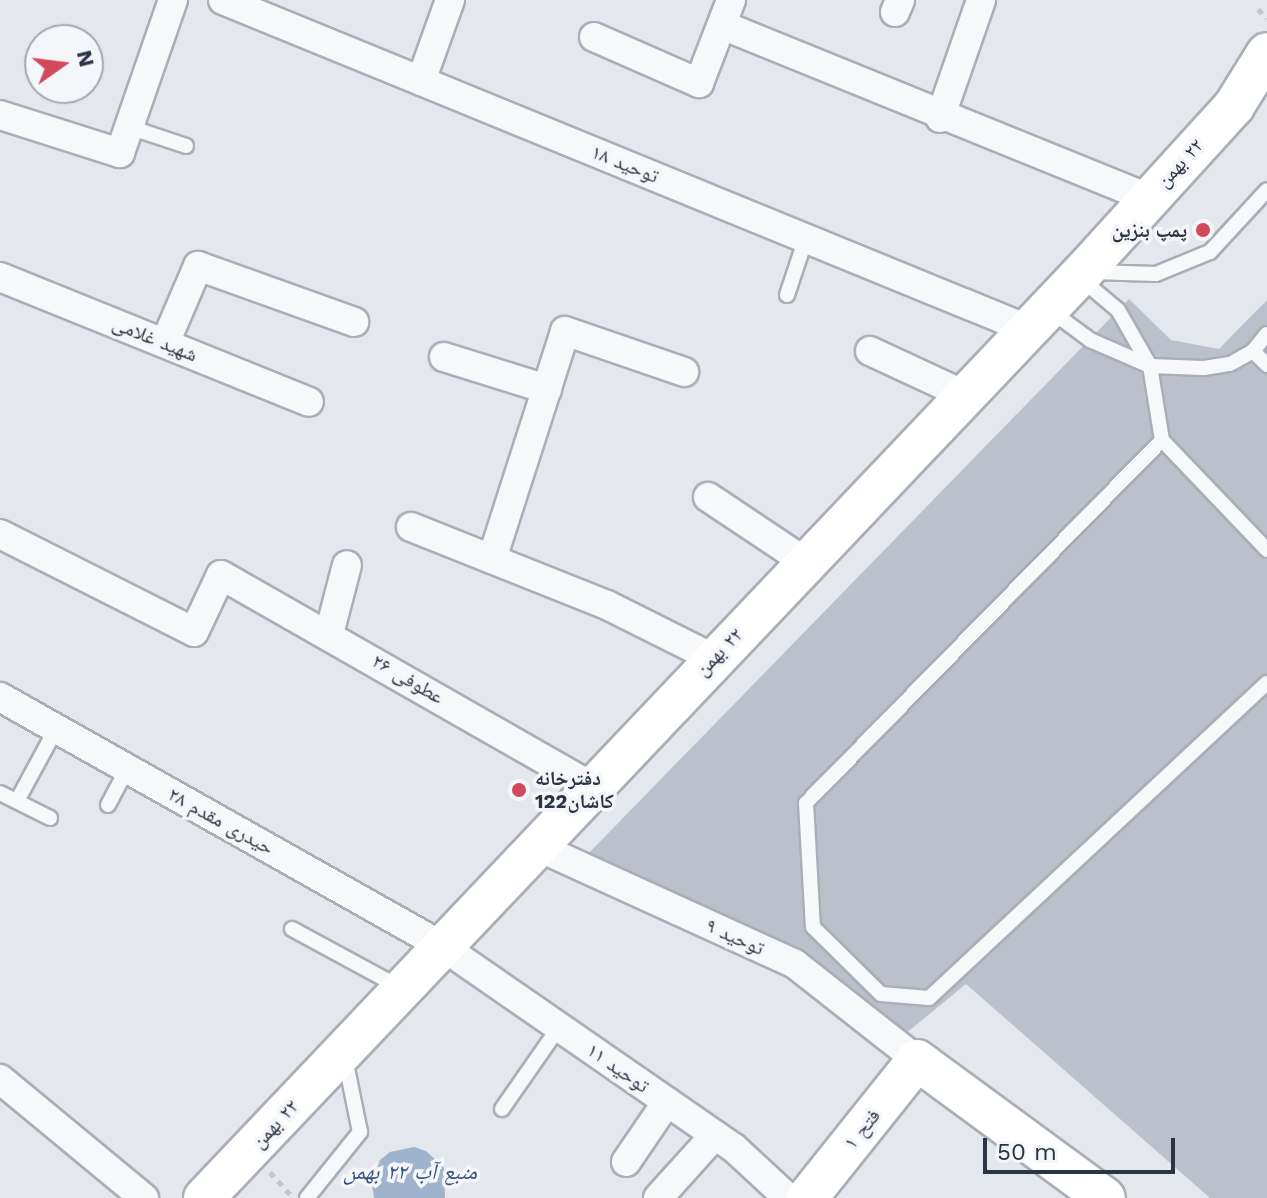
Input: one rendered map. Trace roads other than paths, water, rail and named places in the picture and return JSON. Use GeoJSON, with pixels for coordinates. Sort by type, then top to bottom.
{"type":"FeatureCollection","features":[{"type":"Feature","properties":{"kind":"main road","name":"٢٢ بهمن"},"geometry":{"type":"LineString","coordinates":[[204,1198],[534,845],[1081,274],[1148,198],[1250,102],[1267,53]]}},
{"type":"Feature","properties":{"kind":"main road","name":"فتح ۱"},"geometry":{"type":"LineString","coordinates":[[807,1198],[917,1060]]}},
{"type":"Feature","properties":{"kind":"main road"},"geometry":{"type":"LineString","coordinates":[[917,1060],[1105,1198]]}},
{"type":"Feature","properties":{"kind":"street"},"geometry":{"type":"LineString","coordinates":[[0,115],[120,153],[173,0]]}},
{"type":"Feature","properties":{"kind":"street","name":"توحید ۱۸"},"geometry":{"type":"LineString","coordinates":[[223,0],[806,238],[1037,318]]}},
{"type":"Feature","properties":{"kind":"street"},"geometry":{"type":"LineString","coordinates":[[421,81],[450,0]]}},
{"type":"Feature","properties":{"kind":"street"},"geometry":{"type":"LineString","coordinates":[[940,118],[981,0]]}},
{"type":"Feature","properties":{"kind":"street"},"geometry":{"type":"LineString","coordinates":[[594,37],[699,83],[727,13],[940,118],[1148,198]]}},
{"type":"Feature","properties":{"kind":"street"},"geometry":{"type":"LineString","coordinates":[[165,343],[198,266],[354,322]]}},
{"type":"Feature","properties":{"kind":"street","name":"شهید غلامی"},"geometry":{"type":"LineString","coordinates":[[0,277],[309,402]]}},
{"type":"Feature","properties":{"kind":"street"},"geometry":{"type":"LineString","coordinates":[[492,559],[565,331],[684,372]]}},
{"type":"Feature","properties":{"kind":"street"},"geometry":{"type":"LineString","coordinates":[[870,351],[965,395]]}},
{"type":"Feature","properties":{"kind":"street"},"geometry":{"type":"LineString","coordinates":[[444,357],[547,389]]}},
{"type":"Feature","properties":{"kind":"street"},"geometry":{"type":"LineString","coordinates":[[708,497],[807,563]]}},
{"type":"Feature","properties":{"kind":"street"},"geometry":{"type":"LineString","coordinates":[[411,527],[607,605],[713,658]]}},
{"type":"Feature","properties":{"kind":"street","name":"عطوفی ۲۶"},"geometry":{"type":"LineString","coordinates":[[0,534],[194,632],[221,575],[592,787]]}},
{"type":"Feature","properties":{"kind":"street"},"geometry":{"type":"LineString","coordinates":[[329,634],[347,565]]}},
{"type":"Feature","properties":{"kind":"street","name":"حیدری مقدم ۲۸"},"geometry":{"type":"LineString","coordinates":[[0,697],[442,946]]}},
{"type":"Feature","properties":{"kind":"street","name":"توحید ۹"},"geometry":{"type":"LineString","coordinates":[[534,845],[795,964],[917,1060]]}},
{"type":"Feature","properties":{"kind":"street","name":"توحید ۱۱"},"geometry":{"type":"LineString","coordinates":[[442,946],[715,1135],[788,1198]]}},
{"type":"Feature","properties":{"kind":"street"},"geometry":{"type":"LineString","coordinates":[[0,1079],[144,1198]]}},
{"type":"Feature","properties":{"kind":"street"},"geometry":{"type":"LineString","coordinates":[[626,1162],[667,1102]]}},
{"type":"Feature","properties":{"kind":"street"},"geometry":{"type":"LineString","coordinates":[[658,1198],[715,1135]]}},
{"type":"Feature","properties":{"kind":"lane"},"geometry":{"type":"LineString","coordinates":[[129,127],[186,146]]}},
{"type":"Feature","properties":{"kind":"lane"},"geometry":{"type":"LineString","coordinates":[[1081,274],[1156,274],[1210,252],[1267,190]]}},
{"type":"Feature","properties":{"kind":"lane"},"geometry":{"type":"LineString","coordinates":[[787,295],[806,238]]}},
{"type":"Feature","properties":{"kind":"lane"},"geometry":{"type":"LineString","coordinates":[[1081,274],[1118,310],[1150,366],[1162,440],[1267,550]]}},
{"type":"Feature","properties":{"kind":"lane"},"geometry":{"type":"LineString","coordinates":[[1037,318],[1150,366],[1204,368],[1230,364],[1253,351],[1267,334]]}},
{"type":"Feature","properties":{"kind":"lane"},"geometry":{"type":"LineString","coordinates":[[1253,351],[1267,365]]}},
{"type":"Feature","properties":{"kind":"lane"},"geometry":{"type":"LineString","coordinates":[[1162,440],[806,803],[813,927],[881,994],[929,998],[1267,683]]}},
{"type":"Feature","properties":{"kind":"lane"},"geometry":{"type":"LineString","coordinates":[[17,801],[56,729]]}},
{"type":"Feature","properties":{"kind":"lane"},"geometry":{"type":"LineString","coordinates":[[108,805],[127,769]]}},
{"type":"Feature","properties":{"kind":"lane"},"geometry":{"type":"LineString","coordinates":[[0,793],[50,818]]}},
{"type":"Feature","properties":{"kind":"lane"},"geometry":{"type":"LineString","coordinates":[[292,929],[402,988]]}},
{"type":"Feature","properties":{"kind":"lane"},"geometry":{"type":"LineString","coordinates":[[502,1109],[559,1027]]}},
{"type":"Feature","properties":{"kind":"lane"},"geometry":{"type":"LineString","coordinates":[[307,1198],[360,1132],[344,1051]]}},
{"type":"Feature","properties":{"kind":"water","name":"منبع آب ۲۲ بهمن"},"geometry":{"type":"Polygon","coordinates":[[[414,1147],[426,1151],[444,1168],[445,1198],[374,1198],[372,1184],[380,1160],[390,1152],[414,1147]]]}},
{"type":"Feature","properties":{"kind":"place","name":"پمپ بنزین"},"geometry":{"type":"Point","coordinates":[1203,230]}},
{"type":"Feature","properties":{"kind":"place","name":"دفترخانه 122کاشان"},"geometry":{"type":"Point","coordinates":[519,790]}}]}
